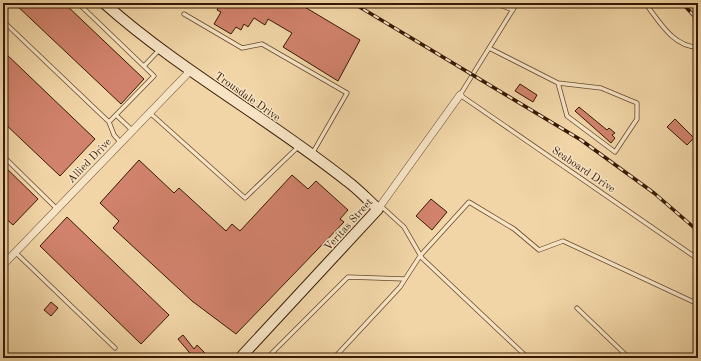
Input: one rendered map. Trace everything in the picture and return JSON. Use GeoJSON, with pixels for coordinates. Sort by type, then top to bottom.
{"type":"FeatureCollection","features":[{"type":"Feature","properties":{"kind":"street","name":"Trousdale Drive"},"geometry":{"type":"LineString","coordinates":[[104,3],[190,71],[299,146],[380,207]]}},
{"type":"Feature","properties":{"kind":"street","name":"Allied Drive"},"geometry":{"type":"LineString","coordinates":[[3,265],[190,71]]}},
{"type":"Feature","properties":{"kind":"street","name":"Veritas Street"},"geometry":{"type":"LineString","coordinates":[[240,358],[380,207],[460,95]]}},
{"type":"Feature","properties":{"kind":"lane"},"geometry":{"type":"LineString","coordinates":[[78,3],[154,76],[109,122]]}},
{"type":"Feature","properties":{"kind":"lane"},"geometry":{"type":"LineString","coordinates":[[495,3],[512,10]]}},
{"type":"Feature","properties":{"kind":"lane"},"geometry":{"type":"LineString","coordinates":[[460,95],[517,3]]}},
{"type":"Feature","properties":{"kind":"lane"},"geometry":{"type":"LineString","coordinates":[[645,3],[673,37],[690,46],[698,47]]}},
{"type":"Feature","properties":{"kind":"lane"},"geometry":{"type":"LineString","coordinates":[[184,14],[242,48],[262,44],[347,93],[311,155]]}},
{"type":"Feature","properties":{"kind":"lane"},"geometry":{"type":"LineString","coordinates":[[3,21],[109,122],[114,135],[121,143]]}},
{"type":"Feature","properties":{"kind":"lane"},"geometry":{"type":"LineString","coordinates":[[144,66],[160,48]]}},
{"type":"Feature","properties":{"kind":"lane"},"geometry":{"type":"LineString","coordinates":[[489,48],[558,83],[601,88],[637,103],[637,119],[615,152],[566,116],[558,83]]}},
{"type":"Feature","properties":{"kind":"lane","name":"Seaboard Drive"},"geometry":{"type":"LineString","coordinates":[[460,95],[698,259]]}},
{"type":"Feature","properties":{"kind":"lane"},"geometry":{"type":"LineString","coordinates":[[150,113],[245,198],[299,146]]}},
{"type":"Feature","properties":{"kind":"lane"},"geometry":{"type":"LineString","coordinates":[[116,115],[133,131]]}},
{"type":"Feature","properties":{"kind":"lane"},"geometry":{"type":"LineString","coordinates":[[3,156],[57,209]]}},
{"type":"Feature","properties":{"kind":"lane"},"geometry":{"type":"LineString","coordinates":[[334,358],[396,292],[420,256],[469,202],[514,229],[539,250],[563,241],[698,304]]}},
{"type":"Feature","properties":{"kind":"lane"},"geometry":{"type":"LineString","coordinates":[[380,207],[404,227],[420,256],[528,358]]}},
{"type":"Feature","properties":{"kind":"lane"},"geometry":{"type":"LineString","coordinates":[[15,252],[115,348]]}},
{"type":"Feature","properties":{"kind":"lane"},"geometry":{"type":"LineString","coordinates":[[267,358],[348,277],[405,279]]}},
{"type":"Feature","properties":{"kind":"lane"},"geometry":{"type":"LineString","coordinates":[[577,308],[629,358]]}},
{"type":"Feature","properties":{"kind":"lane"},"geometry":{"type":"LineString","coordinates":[[695,358],[698,355]]}},
{"type":"Feature","properties":{"kind":"building"},"geometry":{"type":"Polygon","coordinates":[[[14,3],[64,3],[144,79],[121,104],[14,3]]]}},
{"type":"Feature","properties":{"kind":"building"},"geometry":{"type":"Polygon","coordinates":[[[221,3],[298,3],[360,40],[338,81],[283,47],[292,33],[268,19],[265,25],[254,18],[248,27],[244,24],[241,30],[236,27],[231,34],[214,24],[221,12],[217,10],[221,3]]]}},
{"type":"Feature","properties":{"kind":"building"},"geometry":{"type":"Polygon","coordinates":[[[3,51],[95,139],[60,176],[3,122],[3,51]]]}},
{"type":"Feature","properties":{"kind":"building"},"geometry":{"type":"Polygon","coordinates":[[[520,84],[537,95],[533,102],[515,91],[520,84]]]}},
{"type":"Feature","properties":{"kind":"building"},"geometry":{"type":"Polygon","coordinates":[[[579,107],[607,130],[609,128],[615,133],[612,135],[615,138],[611,143],[575,111],[579,107]]]}},
{"type":"Feature","properties":{"kind":"building"},"geometry":{"type":"Polygon","coordinates":[[[675,119],[694,138],[687,145],[667,127],[675,119]]]}},
{"type":"Feature","properties":{"kind":"building"},"geometry":{"type":"Polygon","coordinates":[[[139,160],[174,193],[179,188],[226,231],[232,224],[240,231],[292,175],[308,189],[316,181],[348,210],[340,219],[344,222],[236,334],[192,301],[113,228],[119,221],[100,203],[139,160]]]}},
{"type":"Feature","properties":{"kind":"building"},"geometry":{"type":"Polygon","coordinates":[[[3,165],[38,199],[13,225],[3,216],[3,165]]]}},
{"type":"Feature","properties":{"kind":"building"},"geometry":{"type":"Polygon","coordinates":[[[431,199],[447,212],[432,230],[416,216],[431,199]]]}},
{"type":"Feature","properties":{"kind":"building"},"geometry":{"type":"Polygon","coordinates":[[[67,217],[169,315],[141,344],[40,246],[67,217]]]}},
{"type":"Feature","properties":{"kind":"building"},"geometry":{"type":"Polygon","coordinates":[[[51,302],[58,308],[51,316],[44,310],[51,302]]]}},
{"type":"Feature","properties":{"kind":"building"},"geometry":{"type":"Polygon","coordinates":[[[183,335],[194,349],[197,345],[210,358],[194,358],[178,339],[183,335]]]}},
{"type":"Feature","properties":{"kind":"railway"},"geometry":{"type":"LineString","coordinates":[[353,3],[581,140],[654,193],[698,231]]}},
{"type":"Feature","properties":{"kind":"railway"},"geometry":{"type":"LineString","coordinates":[[682,3],[698,20]]}}]}
